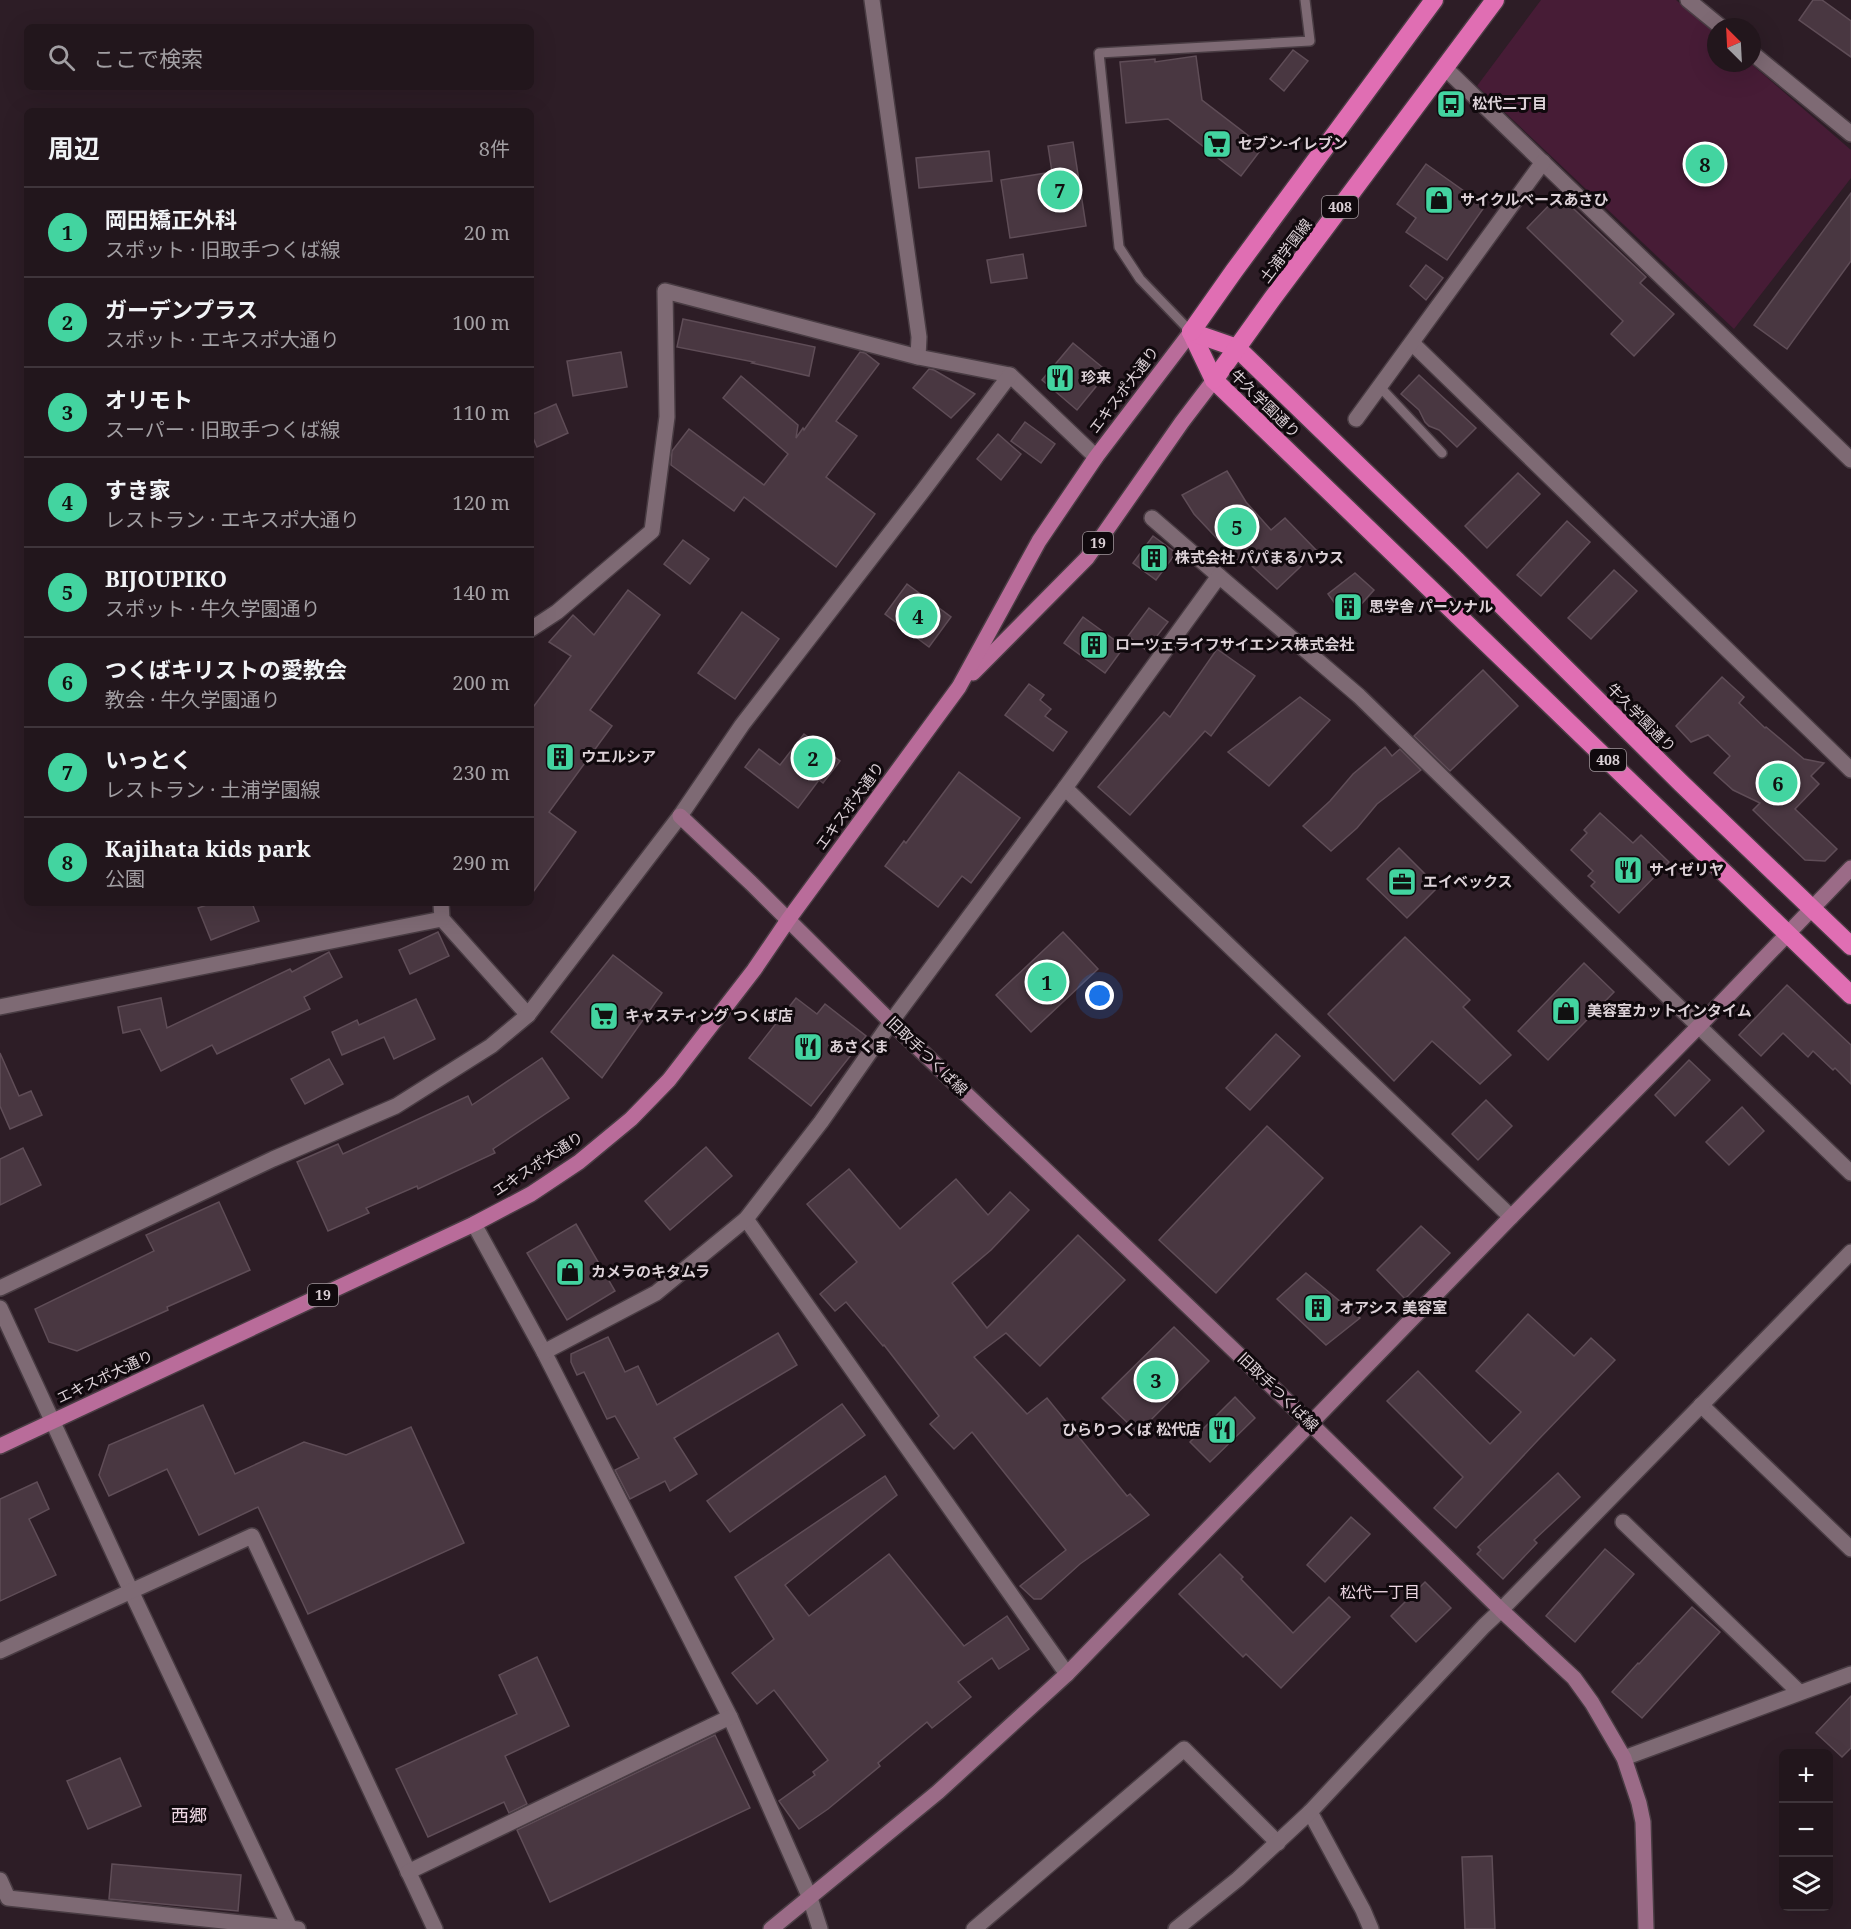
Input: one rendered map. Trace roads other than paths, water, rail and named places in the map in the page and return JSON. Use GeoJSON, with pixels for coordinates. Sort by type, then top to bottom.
{"type":"FeatureCollection","features":[{"type":"Feature","properties":{"kind":"highway","name":"土浦学園線"},"geometry":{"type":"LineString","coordinates":[[1191,333],[1234,271],[1434,0]]}},
{"type":"Feature","properties":{"kind":"highway","name":"土浦学園線"},"geometry":{"type":"LineString","coordinates":[[1214,380],[1495,0]]}},
{"type":"Feature","properties":{"kind":"highway","name":"牛久学園通り"},"geometry":{"type":"LineString","coordinates":[[1191,333],[1237,348],[1449,553],[1681,783],[1851,946]]}},
{"type":"Feature","properties":{"kind":"highway","name":"牛久学園通り"},"geometry":{"type":"LineString","coordinates":[[1191,333],[1214,380],[1851,995]]}},
{"type":"Feature","properties":{"kind":"main road","name":"エキスポ大通り"},"geometry":{"type":"LineString","coordinates":[[0,1446],[474,1224],[531,1194],[579,1162],[631,1119],[669,1080],[754,970],[959,687],[1039,541],[1096,457],[1191,333]]}},
{"type":"Feature","properties":{"kind":"main road","name":"エキスポ大通り"},"geometry":{"type":"LineString","coordinates":[[959,687],[1087,558],[1214,380]]}},
{"type":"Feature","properties":{"kind":"street"},"geometry":{"type":"LineString","coordinates":[[872,0],[919,337],[918,357]]}},
{"type":"Feature","properties":{"kind":"street"},"geometry":{"type":"LineString","coordinates":[[1688,0],[1710,18]]}},
{"type":"Feature","properties":{"kind":"street"},"geometry":{"type":"LineString","coordinates":[[1761,60],[1851,134]]}},
{"type":"Feature","properties":{"kind":"street"},"geometry":{"type":"LineString","coordinates":[[1444,67],[1851,460]]}},
{"type":"Feature","properties":{"kind":"street"},"geometry":{"type":"LineString","coordinates":[[1356,419],[1543,162]]}},
{"type":"Feature","properties":{"kind":"street"},"geometry":{"type":"LineString","coordinates":[[534,627],[557,612],[652,531],[667,417],[665,291],[918,357],[1010,375],[1096,457]]}},
{"type":"Feature","properties":{"kind":"street"},"geometry":{"type":"LineString","coordinates":[[1412,343],[1851,770]]}},
{"type":"Feature","properties":{"kind":"street"},"geometry":{"type":"LineString","coordinates":[[0,1288],[273,1159],[396,1106],[491,1046],[528,1015],[680,816],[742,725],[1010,375]]}},
{"type":"Feature","properties":{"kind":"street"},"geometry":{"type":"LineString","coordinates":[[1152,518],[1359,696],[1851,1173]]}},
{"type":"Feature","properties":{"kind":"street"},"geometry":{"type":"LineString","coordinates":[[544,1352],[656,1293],[746,1220],[821,1122],[891,1022],[1219,576]]}},
{"type":"Feature","properties":{"kind":"street"},"geometry":{"type":"LineString","coordinates":[[1065,788],[1511,1217]]}},
{"type":"Feature","properties":{"kind":"street","name":"旧取手つくば線"},"geometry":{"type":"LineString","coordinates":[[680,816],[891,1022],[1574,1678],[1592,1703],[1624,1758],[1643,1822],[1646,1929]]}},
{"type":"Feature","properties":{"kind":"street"},"geometry":{"type":"LineString","coordinates":[[771,1929],[938,1792],[1066,1674],[1851,868]]}},
{"type":"Feature","properties":{"kind":"street"},"geometry":{"type":"LineString","coordinates":[[441,906],[442,919],[528,1015]]}},
{"type":"Feature","properties":{"kind":"street"},"geometry":{"type":"LineString","coordinates":[[0,1007],[442,919]]}},
{"type":"Feature","properties":{"kind":"street"},"geometry":{"type":"LineString","coordinates":[[746,1220],[1066,1674]]}},
{"type":"Feature","properties":{"kind":"street"},"geometry":{"type":"LineString","coordinates":[[474,1224],[544,1352],[730,1717],[810,1899],[820,1929]]}},
{"type":"Feature","properties":{"kind":"street"},"geometry":{"type":"LineString","coordinates":[[1176,1929],[1238,1879],[1310,1812],[1484,1626],[1851,1252]]}},
{"type":"Feature","properties":{"kind":"street"},"geometry":{"type":"LineString","coordinates":[[0,1308],[131,1591],[294,1929]]}},
{"type":"Feature","properties":{"kind":"street"},"geometry":{"type":"LineString","coordinates":[[1701,1405],[1851,1549]]}},
{"type":"Feature","properties":{"kind":"street"},"geometry":{"type":"LineString","coordinates":[[1623,1522],[1799,1692]]}},
{"type":"Feature","properties":{"kind":"street"},"geometry":{"type":"LineString","coordinates":[[0,1651],[252,1536],[435,1929]]}},
{"type":"Feature","properties":{"kind":"street"},"geometry":{"type":"LineString","coordinates":[[1624,1758],[1851,1674]]}},
{"type":"Feature","properties":{"kind":"street"},"geometry":{"type":"LineString","coordinates":[[408,1872],[730,1717]]}},
{"type":"Feature","properties":{"kind":"street"},"geometry":{"type":"LineString","coordinates":[[974,1929],[1184,1749],[1278,1843]]}},
{"type":"Feature","properties":{"kind":"street"},"geometry":{"type":"LineString","coordinates":[[1310,1812],[1364,1910],[1371,1929]]}},
{"type":"Feature","properties":{"kind":"street"},"geometry":{"type":"LineString","coordinates":[[0,1880],[8,1898],[294,1929]]}},
{"type":"Feature","properties":{"kind":"lane"},"geometry":{"type":"LineString","coordinates":[[1191,333],[1140,279],[1119,247],[1099,53],[1310,41],[1305,0]]}},
{"type":"Feature","properties":{"kind":"lane"},"geometry":{"type":"LineString","coordinates":[[1380,387],[1442,453]]}},
{"type":"Feature","properties":{"kind":"place","name":"松代二丁目"},"geometry":{"type":"Point","coordinates":[1451,104]}},
{"type":"Feature","properties":{"kind":"place","name":"セブン-イレブン"},"geometry":{"type":"Point","coordinates":[1217,144]}},
{"type":"Feature","properties":{"kind":"place","name":"Kajihata kids park"},"geometry":{"type":"Point","coordinates":[1705,164]}},
{"type":"Feature","properties":{"kind":"place","name":"いっとく"},"geometry":{"type":"Point","coordinates":[1060,190]}},
{"type":"Feature","properties":{"kind":"place","name":"サイクルベースあさひ"},"geometry":{"type":"Point","coordinates":[1439,200]}},
{"type":"Feature","properties":{"kind":"place","name":"珍来"},"geometry":{"type":"Point","coordinates":[1060,378]}},
{"type":"Feature","properties":{"kind":"place","name":"BIJOUPIKO"},"geometry":{"type":"Point","coordinates":[1237,527]}},
{"type":"Feature","properties":{"kind":"place","name":"株式会社 パパまるハウス"},"geometry":{"type":"Point","coordinates":[1154,558]}},
{"type":"Feature","properties":{"kind":"place","name":"思学舎 パーソナル"},"geometry":{"type":"Point","coordinates":[1348,607]}},
{"type":"Feature","properties":{"kind":"place","name":"すき家"},"geometry":{"type":"Point","coordinates":[918,616]}},
{"type":"Feature","properties":{"kind":"place","name":"ローツェライフサイエンス株式会社"},"geometry":{"type":"Point","coordinates":[1094,645]}},
{"type":"Feature","properties":{"kind":"place","name":"ウエルシア"},"geometry":{"type":"Point","coordinates":[560,757]}},
{"type":"Feature","properties":{"kind":"place","name":"ガーデンプラス"},"geometry":{"type":"Point","coordinates":[813,758]}},
{"type":"Feature","properties":{"kind":"place","name":"つくばキリストの愛教会"},"geometry":{"type":"Point","coordinates":[1778,783]}},
{"type":"Feature","properties":{"kind":"place","name":"サイゼリヤ"},"geometry":{"type":"Point","coordinates":[1628,870]}},
{"type":"Feature","properties":{"kind":"place","name":"エイベックス"},"geometry":{"type":"Point","coordinates":[1402,882]}},
{"type":"Feature","properties":{"kind":"place","name":"岡田矯正外科"},"geometry":{"type":"Point","coordinates":[1047,982]}},
{"type":"Feature","properties":{"kind":"place","name":"美容室カットインタイム"},"geometry":{"type":"Point","coordinates":[1566,1011]}},
{"type":"Feature","properties":{"kind":"place","name":"キャスティング つくば店"},"geometry":{"type":"Point","coordinates":[604,1016]}},
{"type":"Feature","properties":{"kind":"place","name":"あさくま"},"geometry":{"type":"Point","coordinates":[808,1047]}},
{"type":"Feature","properties":{"kind":"place","name":"カメラのキタムラ"},"geometry":{"type":"Point","coordinates":[570,1272]}},
{"type":"Feature","properties":{"kind":"place","name":"オアシス 美容室"},"geometry":{"type":"Point","coordinates":[1318,1308]}},
{"type":"Feature","properties":{"kind":"place","name":"オリモト"},"geometry":{"type":"Point","coordinates":[1156,1380]}},
{"type":"Feature","properties":{"kind":"place","name":"ひらりつくば 松代店"},"geometry":{"type":"Point","coordinates":[1222,1430]}},
{"type":"Feature","properties":{"kind":"district","name":"松代一丁目"},"geometry":{"type":"Point","coordinates":[1380,1592]}},
{"type":"Feature","properties":{"kind":"district","name":"西郷"},"geometry":{"type":"Point","coordinates":[189,1816]}}]}
